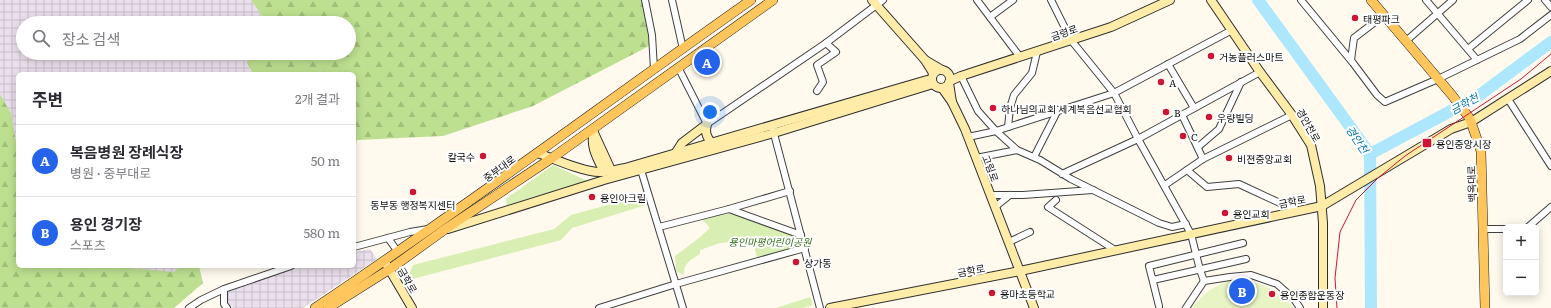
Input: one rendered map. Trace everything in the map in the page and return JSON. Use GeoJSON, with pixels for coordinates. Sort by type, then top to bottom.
{"type":"FeatureCollection","features":[{"type":"Feature","properties":{"kind":"main road","name":"중부대로"},"geometry":{"type":"LineString","coordinates":[[328,308],[387,265],[398,252],[752,0]]}},
{"type":"Feature","properties":{"kind":"main road","name":"중부대로"},"geometry":{"type":"LineString","coordinates":[[315,308],[444,230],[552,158],[773,0]]}},
{"type":"Feature","properties":{"kind":"main road","name":"금령로"},"geometry":{"type":"LineString","coordinates":[[949,82],[961,76],[1111,27],[1170,0]]}},
{"type":"Feature","properties":{"kind":"main road","name":"경안천로"},"geometry":{"type":"LineString","coordinates":[[1211,0],[1260,72],[1292,115],[1311,145],[1320,186],[1322,206],[1324,308]]}},
{"type":"Feature","properties":{"kind":"main road","name":"백옥대로"},"geometry":{"type":"LineString","coordinates":[[1371,0],[1451,94],[1470,119],[1481,150],[1485,308]]}},
{"type":"Feature","properties":{"kind":"main road"},"geometry":{"type":"LineString","coordinates":[[877,2],[926,60],[949,75],[949,82],[946,86],[938,88],[932,79],[926,60]]}},
{"type":"Feature","properties":{"kind":"main road"},"geometry":{"type":"LineString","coordinates":[[944,71],[961,76]]}},
{"type":"Feature","properties":{"kind":"main road"},"geometry":{"type":"LineString","coordinates":[[444,230],[932,79],[944,71]]}},
{"type":"Feature","properties":{"kind":"main road"},"geometry":{"type":"LineString","coordinates":[[1470,119],[1508,99],[1551,71]]}},
{"type":"Feature","properties":{"kind":"main road","name":"고림로"},"geometry":{"type":"LineString","coordinates":[[949,82],[952,102]]}},
{"type":"Feature","properties":{"kind":"main road","name":"고림로"},"geometry":{"type":"LineString","coordinates":[[942,88],[952,102],[968,136],[1034,308]]}},
{"type":"Feature","properties":{"kind":"main road","name":"금학로"},"geometry":{"type":"LineString","coordinates":[[830,308],[863,305],[1192,234],[1295,210],[1322,206],[1470,119]]}},
{"type":"Feature","properties":{"kind":"main road"},"geometry":{"type":"LineString","coordinates":[[707,124],[705,132],[708,139],[712,143]]}},
{"type":"Feature","properties":{"kind":"main road"},"geometry":{"type":"LineString","coordinates":[[674,154],[682,143],[707,124]]}},
{"type":"Feature","properties":{"kind":"main road"},"geometry":{"type":"LineString","coordinates":[[594,129],[595,137],[607,171]]}},
{"type":"Feature","properties":{"kind":"main road"},"geometry":{"type":"LineString","coordinates":[[538,153],[583,169],[600,173],[712,143],[773,129]]}},
{"type":"Feature","properties":{"kind":"main road","name":"금학로"},"geometry":{"type":"LineString","coordinates":[[387,265],[412,308]]}},
{"type":"Feature","properties":{"kind":"street"},"geometry":{"type":"LineString","coordinates":[[645,0],[652,35],[654,69]]}},
{"type":"Feature","properties":{"kind":"street"},"geometry":{"type":"LineString","coordinates":[[672,0],[683,48]]}},
{"type":"Feature","properties":{"kind":"street"},"geometry":{"type":"LineString","coordinates":[[977,0],[1020,57]]}},
{"type":"Feature","properties":{"kind":"street"},"geometry":{"type":"LineString","coordinates":[[990,16],[1013,0]]}},
{"type":"Feature","properties":{"kind":"street"},"geometry":{"type":"LineString","coordinates":[[1051,0],[1071,40],[1114,93],[1138,139],[1192,234],[1204,281]]}},
{"type":"Feature","properties":{"kind":"street"},"geometry":{"type":"LineString","coordinates":[[1301,0],[1351,60],[1376,95],[1385,102],[1438,79],[1520,39],[1551,15]]}},
{"type":"Feature","properties":{"kind":"street"},"geometry":{"type":"LineString","coordinates":[[1426,0],[1477,60]]}},
{"type":"Feature","properties":{"kind":"street"},"geometry":{"type":"LineString","coordinates":[[1406,41],[1453,0]]}},
{"type":"Feature","properties":{"kind":"street"},"geometry":{"type":"LineString","coordinates":[[1468,49],[1528,0]]}},
{"type":"Feature","properties":{"kind":"street"},"geometry":{"type":"LineString","coordinates":[[1545,0],[1551,7]]}},
{"type":"Feature","properties":{"kind":"street"},"geometry":{"type":"LineString","coordinates":[[678,67],[707,124],[826,43],[877,2]]}},
{"type":"Feature","properties":{"kind":"street"},"geometry":{"type":"LineString","coordinates":[[1351,60],[1354,38],[1384,15]]}},
{"type":"Feature","properties":{"kind":"street"},"geometry":{"type":"LineString","coordinates":[[968,136],[1008,127],[1114,93],[1232,30]]}},
{"type":"Feature","properties":{"kind":"street"},"geometry":{"type":"LineString","coordinates":[[817,91],[823,82],[817,65],[836,52],[826,43]]}},
{"type":"Feature","properties":{"kind":"street"},"geometry":{"type":"LineString","coordinates":[[1008,127],[1010,108],[1014,95],[1032,73],[1037,52]]}},
{"type":"Feature","properties":{"kind":"street"},"geometry":{"type":"LineString","coordinates":[[1168,64],[1194,108]]}},
{"type":"Feature","properties":{"kind":"street"},"geometry":{"type":"LineString","coordinates":[[1062,174],[1138,139],[1260,72]]}},
{"type":"Feature","properties":{"kind":"street"},"geometry":{"type":"LineString","coordinates":[[961,76],[978,111],[1017,150],[1034,157],[1062,174],[1159,223],[1172,227],[1186,224]]}},
{"type":"Feature","properties":{"kind":"street"},"geometry":{"type":"LineString","coordinates":[[1198,147],[1219,129],[1242,82]]}},
{"type":"Feature","properties":{"kind":"street"},"geometry":{"type":"LineString","coordinates":[[1508,99],[1551,166]]}},
{"type":"Feature","properties":{"kind":"street"},"geometry":{"type":"LineString","coordinates":[[1034,157],[1057,110],[1060,110]]}},
{"type":"Feature","properties":{"kind":"street"},"geometry":{"type":"LineString","coordinates":[[1182,114],[1203,159]]}},
{"type":"Feature","properties":{"kind":"street"},"geometry":{"type":"LineString","coordinates":[[1165,185],[1203,159],[1292,115]]}},
{"type":"Feature","properties":{"kind":"street"},"geometry":{"type":"LineString","coordinates":[[773,129],[820,308]]}},
{"type":"Feature","properties":{"kind":"street"},"geometry":{"type":"LineString","coordinates":[[976,158],[1017,150]]}},
{"type":"Feature","properties":{"kind":"street"},"geometry":{"type":"LineString","coordinates":[[641,170],[683,308]]}},
{"type":"Feature","properties":{"kind":"street"},"geometry":{"type":"LineString","coordinates":[[1186,170],[1207,187],[1239,184],[1295,210]]}},
{"type":"Feature","properties":{"kind":"street"},"geometry":{"type":"LineString","coordinates":[[990,195],[1093,190]]}},
{"type":"Feature","properties":{"kind":"street"},"geometry":{"type":"LineString","coordinates":[[659,227],[790,191]]}},
{"type":"Feature","properties":{"kind":"street"},"geometry":{"type":"LineString","coordinates":[[995,207],[1010,195]]}},
{"type":"Feature","properties":{"kind":"street"},"geometry":{"type":"LineString","coordinates":[[1056,200],[1048,206],[1115,250]]}},
{"type":"Feature","properties":{"kind":"street"},"geometry":{"type":"LineString","coordinates":[[1531,224],[1551,207]]}},
{"type":"Feature","properties":{"kind":"street"},"geometry":{"type":"LineString","coordinates":[[729,209],[801,235]]}},
{"type":"Feature","properties":{"kind":"street"},"geometry":{"type":"LineString","coordinates":[[356,246],[410,232],[432,229]]}},
{"type":"Feature","properties":{"kind":"street"},"geometry":{"type":"LineString","coordinates":[[1484,229],[1503,229]]}},
{"type":"Feature","properties":{"kind":"street"},"geometry":{"type":"LineString","coordinates":[[1008,242],[1030,232]]}},
{"type":"Feature","properties":{"kind":"street"},"geometry":{"type":"LineString","coordinates":[[388,238],[398,252]]}},
{"type":"Feature","properties":{"kind":"street"},"geometry":{"type":"LineString","coordinates":[[1159,306],[1149,266],[1242,244]]}},
{"type":"Feature","properties":{"kind":"street"},"geometry":{"type":"LineString","coordinates":[[599,308],[676,284],[805,248]]}},
{"type":"Feature","properties":{"kind":"street"},"geometry":{"type":"LineString","coordinates":[[1153,280],[1246,259]]}},
{"type":"Feature","properties":{"kind":"street"},"geometry":{"type":"LineString","coordinates":[[189,308],[201,300],[224,289],[286,268]]}},
{"type":"Feature","properties":{"kind":"street"},"geometry":{"type":"LineString","coordinates":[[1186,308],[1204,281],[1251,275],[1277,284],[1294,299],[1300,308]]}},
{"type":"Feature","properties":{"kind":"street"},"geometry":{"type":"LineString","coordinates":[[224,289],[224,304],[227,308]]}},
{"type":"Feature","properties":{"kind":"shaded area"},"geometry":{"type":"Polygon","coordinates":[[[0,0],[251,0],[262,16],[16,16],[16,60],[248,60],[247,62],[252,72],[16,72],[16,142],[11,113],[0,94],[0,0]]]}},
{"type":"Feature","properties":{"kind":"shaded area"},"geometry":{"type":"Polygon","coordinates":[[[370,249],[377,259],[303,308],[233,308],[228,302],[227,292],[294,268],[356,268],[356,252],[370,249]]]}},
{"type":"Feature","properties":{"kind":"shaded area"},"geometry":{"type":"Polygon","coordinates":[[[132,268],[178,268],[174,273],[132,268]]]}},
{"type":"Feature","properties":{"kind":"green space"},"geometry":{"type":"Polygon","coordinates":[[[251,0],[645,0],[653,44],[533,106],[443,136],[357,140],[356,143],[356,72],[252,72],[247,62],[248,60],[356,60],[356,16],[262,16],[251,0]]]}},
{"type":"Feature","properties":{"kind":"green space"},"geometry":{"type":"Polygon","coordinates":[[[0,94],[11,113],[16,142],[16,268],[132,268],[174,272],[178,268],[199,268],[203,283],[174,308],[0,308],[0,94]]]}},
{"type":"Feature","properties":{"kind":"green space"},"geometry":{"type":"Polygon","coordinates":[[[553,165],[590,182],[507,206],[506,199],[553,165]]]}},
{"type":"Feature","properties":{"kind":"green space"},"geometry":{"type":"Polygon","coordinates":[[[644,195],[646,205],[572,228],[561,240],[409,280],[409,275],[413,265],[554,229],[571,215],[644,195]]]}},
{"type":"Feature","properties":{"kind":"green space","name":"용인마평어린이공원"},"geometry":{"type":"Polygon","coordinates":[[[729,209],[801,235],[805,248],[758,261],[754,246],[740,243],[731,246],[730,242],[720,243],[700,250],[700,254],[686,265],[684,275],[676,271],[675,256],[710,228],[700,217],[729,209]]]}},
{"type":"Feature","properties":{"kind":"green space"},"geometry":{"type":"Polygon","coordinates":[[[1233,280],[1252,282],[1266,286],[1280,295],[1293,308],[1191,308],[1210,290],[1233,280]]]}},
{"type":"Feature","properties":{"kind":"green space"},"geometry":{"type":"Polygon","coordinates":[[[810,297],[813,305],[803,308],[776,308],[810,297]]]}},
{"type":"Feature","properties":{"kind":"waterway","name":"경안천"},"geometry":{"type":"LineString","coordinates":[[1258,0],[1370,154],[1371,308]]}},
{"type":"Feature","properties":{"kind":"waterway","name":"금학천"},"geometry":{"type":"LineString","coordinates":[[1370,154],[1477,97],[1551,42]]}},
{"type":"Feature","properties":{"kind":"tram line"},"geometry":{"type":"LineString","coordinates":[[1337,308],[1335,278],[1340,232],[1356,200],[1378,178],[1405,156],[1521,79],[1551,54]]}},
{"type":"Feature","properties":{"kind":"place","name":"태평파크"},"geometry":{"type":"Point","coordinates":[1355,18]}},
{"type":"Feature","properties":{"kind":"place","name":"거농플러스마트"},"geometry":{"type":"Point","coordinates":[1211,56]}},
{"type":"Feature","properties":{"kind":"place","name":"복음병원 장례식장"},"geometry":{"type":"Point","coordinates":[707,62]}},
{"type":"Feature","properties":{"kind":"place","name":"A"},"geometry":{"type":"Point","coordinates":[1161,82]}},
{"type":"Feature","properties":{"kind":"place","name":"하나님의교회 세계복음선교협회"},"geometry":{"type":"Point","coordinates":[993,108]}},
{"type":"Feature","properties":{"kind":"place","name":"B"},"geometry":{"type":"Point","coordinates":[1166,112]}},
{"type":"Feature","properties":{"kind":"place","name":"우량빌딩"},"geometry":{"type":"Point","coordinates":[1209,117]}},
{"type":"Feature","properties":{"kind":"place","name":"C"},"geometry":{"type":"Point","coordinates":[1183,136]}},
{"type":"Feature","properties":{"kind":"place","name":"용인중앙시장"},"geometry":{"type":"Point","coordinates":[1427,143]}},
{"type":"Feature","properties":{"kind":"place","name":"칼국수"},"geometry":{"type":"Point","coordinates":[483,156]}},
{"type":"Feature","properties":{"kind":"place","name":"비젼중앙교회"},"geometry":{"type":"Point","coordinates":[1229,158]}},
{"type":"Feature","properties":{"kind":"place","name":"동부동 행정복지센터"},"geometry":{"type":"Point","coordinates":[413,192]}},
{"type":"Feature","properties":{"kind":"place","name":"용인아크릴"},"geometry":{"type":"Point","coordinates":[592,197]}},
{"type":"Feature","properties":{"kind":"place","name":"용인교회"},"geometry":{"type":"Point","coordinates":[1225,213]}},
{"type":"Feature","properties":{"kind":"place","name":"상가동"},"geometry":{"type":"Point","coordinates":[796,262]}},
{"type":"Feature","properties":{"kind":"place","name":"용인 경기장"},"geometry":{"type":"Point","coordinates":[1242,291]}},
{"type":"Feature","properties":{"kind":"place","name":"용마초등학교"},"geometry":{"type":"Point","coordinates":[992,293]}},
{"type":"Feature","properties":{"kind":"place","name":"용인종합운동장"},"geometry":{"type":"Point","coordinates":[1272,294]}}]}
